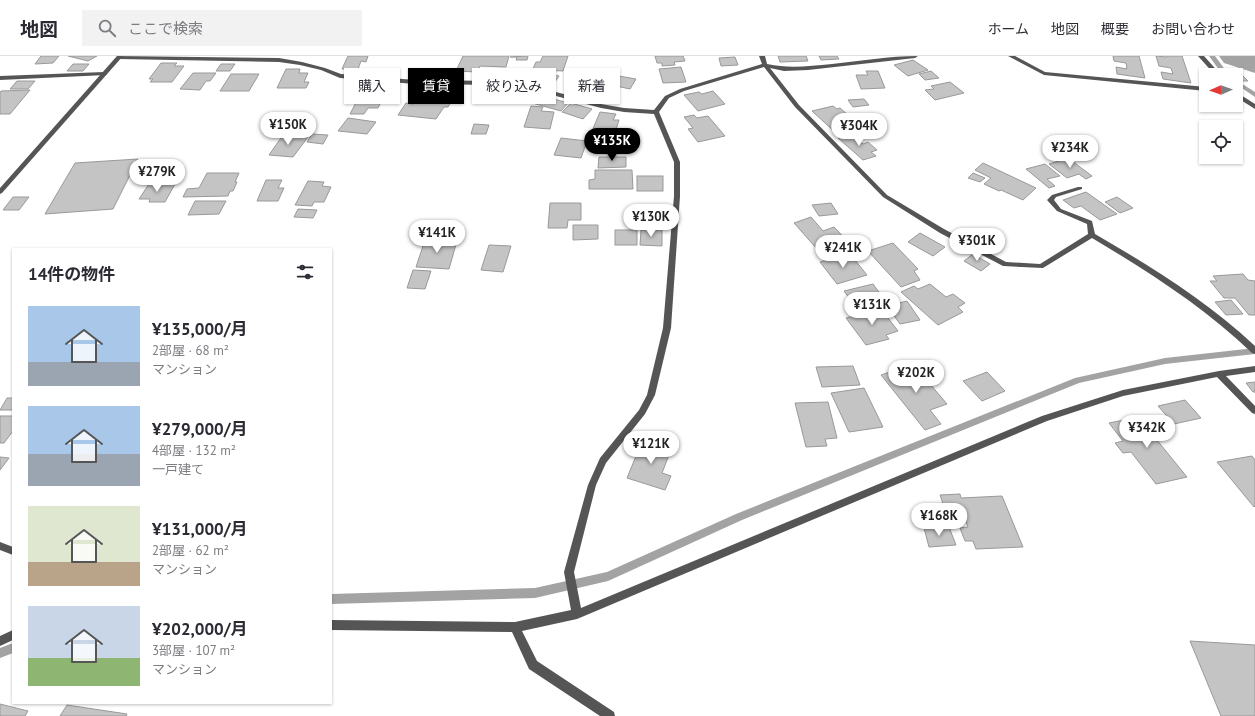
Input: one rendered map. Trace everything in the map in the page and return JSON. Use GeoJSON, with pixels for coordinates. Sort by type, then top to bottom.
{"type":"FeatureCollection","features":[{"type":"Feature","properties":{"kind":"street"},"geometry":{"type":"LineString","coordinates":[[0,192],[120,56],[279,60],[316,67],[340,76],[415,82],[498,83],[541,90],[601,106],[624,110],[656,112]]}},
{"type":"Feature","properties":{"kind":"street"},"geometry":{"type":"LineString","coordinates":[[762,56],[765,66],[797,106],[885,196],[942,231],[1005,264],[1041,266],[1092,235]]}},
{"type":"Feature","properties":{"kind":"street"},"geometry":{"type":"LineString","coordinates":[[656,112],[667,97],[682,90],[765,66],[784,69],[808,68],[916,56]]}},
{"type":"Feature","properties":{"kind":"street"},"geometry":{"type":"LineString","coordinates":[[1011,56],[1044,73],[1199,88]]}},
{"type":"Feature","properties":{"kind":"street"},"geometry":{"type":"LineString","coordinates":[[1201,56],[1212,68]]}},
{"type":"Feature","properties":{"kind":"street"},"geometry":{"type":"LineString","coordinates":[[0,78],[104,74]]}},
{"type":"Feature","properties":{"kind":"street"},"geometry":{"type":"LineString","coordinates":[[1243,99],[1255,107]]}},
{"type":"Feature","properties":{"kind":"street"},"geometry":{"type":"LineString","coordinates":[[577,614],[569,572],[592,485],[603,461],[642,412],[650,396],[667,328],[677,196],[677,162],[656,112]]}},
{"type":"Feature","properties":{"kind":"street"},"geometry":{"type":"LineString","coordinates":[[1080,188],[1054,196],[1050,200],[1059,210],[1090,223],[1092,235]]}},
{"type":"Feature","properties":{"kind":"street"},"geometry":{"type":"LineString","coordinates":[[1092,235],[1137,261],[1214,314],[1255,350]]}},
{"type":"Feature","properties":{"kind":"street"},"geometry":{"type":"LineString","coordinates":[[332,624],[515,627],[577,614],[1045,418],[1123,393],[1219,374],[1255,369]]}},
{"type":"Feature","properties":{"kind":"street"},"geometry":{"type":"LineString","coordinates":[[1219,374],[1255,411]]}},
{"type":"Feature","properties":{"kind":"street"},"geometry":{"type":"LineString","coordinates":[[0,546],[12,551]]}},
{"type":"Feature","properties":{"kind":"street"},"geometry":{"type":"LineString","coordinates":[[515,627],[533,666],[610,716]]}},
{"type":"Feature","properties":{"kind":"street"},"geometry":{"type":"LineString","coordinates":[[0,641],[12,635]]}},
{"type":"Feature","properties":{"kind":"building"},"geometry":{"type":"Polygon","coordinates":[[[41,56],[59,56],[53,63],[35,64],[41,56]]]}},
{"type":"Feature","properties":{"kind":"building"},"geometry":{"type":"Polygon","coordinates":[[[68,56],[97,56],[88,61],[68,56]]]}},
{"type":"Feature","properties":{"kind":"building"},"geometry":{"type":"Polygon","coordinates":[[[348,56],[368,56],[366,62],[361,61],[358,68],[342,69],[348,56]]]}},
{"type":"Feature","properties":{"kind":"building"},"geometry":{"type":"Polygon","coordinates":[[[463,56],[509,56],[506,67],[480,66],[479,68],[472,68],[472,72],[464,71],[464,68],[457,68],[463,56]]]}},
{"type":"Feature","properties":{"kind":"building"},"geometry":{"type":"Polygon","coordinates":[[[528,56],[527,60],[516,60],[517,57],[510,57],[528,56]]]}},
{"type":"Feature","properties":{"kind":"building"},"geometry":{"type":"Polygon","coordinates":[[[543,56],[568,56],[563,71],[556,71],[556,68],[533,68],[536,62],[540,62],[543,56]]]}},
{"type":"Feature","properties":{"kind":"building"},"geometry":{"type":"Polygon","coordinates":[[[655,56],[683,56],[685,61],[674,62],[675,65],[662,66],[662,63],[657,63],[655,56]]]}},
{"type":"Feature","properties":{"kind":"building"},"geometry":{"type":"Polygon","coordinates":[[[778,56],[806,56],[808,61],[780,62],[778,56]]]}},
{"type":"Feature","properties":{"kind":"building"},"geometry":{"type":"Polygon","coordinates":[[[819,56],[837,56],[839,59],[821,60],[819,56]]]}},
{"type":"Feature","properties":{"kind":"building"},"geometry":{"type":"Polygon","coordinates":[[[1113,56],[1139,56],[1145,78],[1117,74],[1116,67],[1127,69],[1126,63],[1114,61],[1113,56]]]}},
{"type":"Feature","properties":{"kind":"building"},"geometry":{"type":"Polygon","coordinates":[[[1156,56],[1182,56],[1191,83],[1163,79],[1161,72],[1173,74],[1171,68],[1159,66],[1156,56]]]}},
{"type":"Feature","properties":{"kind":"building"},"geometry":{"type":"Polygon","coordinates":[[[735,57],[738,65],[721,66],[719,58],[735,57]]]}},
{"type":"Feature","properties":{"kind":"building"},"geometry":{"type":"Polygon","coordinates":[[[913,60],[928,70],[908,76],[894,65],[913,60]]]}},
{"type":"Feature","properties":{"kind":"building"},"geometry":{"type":"Polygon","coordinates":[[[161,63],[177,63],[174,66],[184,66],[172,82],[150,82],[153,79],[149,79],[161,63]]]}},
{"type":"Feature","properties":{"kind":"building"},"geometry":{"type":"Polygon","coordinates":[[[73,64],[89,64],[83,71],[67,71],[73,64]]]}},
{"type":"Feature","properties":{"kind":"building"},"geometry":{"type":"Polygon","coordinates":[[[221,64],[235,64],[230,71],[216,71],[221,64]]]}},
{"type":"Feature","properties":{"kind":"building"},"geometry":{"type":"Polygon","coordinates":[[[681,67],[686,82],[663,83],[659,69],[681,67]]]}},
{"type":"Feature","properties":{"kind":"building"},"geometry":{"type":"Polygon","coordinates":[[[286,69],[300,69],[299,73],[308,73],[304,82],[309,82],[306,88],[277,88],[286,69]]]}},
{"type":"Feature","properties":{"kind":"building"},"geometry":{"type":"Polygon","coordinates":[[[866,71],[878,71],[885,88],[861,89],[856,75],[868,75],[866,71]]]}},
{"type":"Feature","properties":{"kind":"building"},"geometry":{"type":"Polygon","coordinates":[[[931,71],[939,78],[925,80],[919,74],[931,71]]]}},
{"type":"Feature","properties":{"kind":"building"},"geometry":{"type":"Polygon","coordinates":[[[193,73],[216,73],[210,81],[206,81],[200,90],[180,89],[193,73]]]}},
{"type":"Feature","properties":{"kind":"building"},"geometry":{"type":"Polygon","coordinates":[[[231,74],[259,74],[249,91],[220,91],[231,74]]]}},
{"type":"Feature","properties":{"kind":"building"},"geometry":{"type":"Polygon","coordinates":[[[620,76],[636,79],[630,89],[620,87],[620,76]]]}},
{"type":"Feature","properties":{"kind":"building"},"geometry":{"type":"Polygon","coordinates":[[[1243,76],[1248,81],[1243,81],[1243,76]]]}},
{"type":"Feature","properties":{"kind":"building"},"geometry":{"type":"Polygon","coordinates":[[[17,81],[35,81],[28,89],[10,89],[17,81]]]}},
{"type":"Feature","properties":{"kind":"building"},"geometry":{"type":"Polygon","coordinates":[[[950,82],[964,93],[935,100],[925,90],[934,89],[931,86],[950,82]]]}},
{"type":"Feature","properties":{"kind":"building"},"geometry":{"type":"Polygon","coordinates":[[[30,90],[10,114],[0,114],[1,91],[30,90]]]}},
{"type":"Feature","properties":{"kind":"building"},"geometry":{"type":"Polygon","coordinates":[[[713,91],[725,104],[698,111],[684,95],[699,92],[702,94],[713,91]]]}},
{"type":"Feature","properties":{"kind":"building"},"geometry":{"type":"Polygon","coordinates":[[[864,99],[869,105],[853,107],[848,100],[864,99]]]}},
{"type":"Feature","properties":{"kind":"building"},"geometry":{"type":"Polygon","coordinates":[[[556,100],[567,104],[561,111],[536,104],[556,104],[556,100]]]}},
{"type":"Feature","properties":{"kind":"building"},"geometry":{"type":"Polygon","coordinates":[[[406,103],[450,104],[448,107],[444,107],[436,119],[398,115],[406,103]]]}},
{"type":"Feature","properties":{"kind":"building"},"geometry":{"type":"Polygon","coordinates":[[[355,104],[380,104],[378,108],[368,108],[364,114],[350,114],[355,104]]]}},
{"type":"Feature","properties":{"kind":"building"},"geometry":{"type":"Polygon","coordinates":[[[570,104],[592,109],[583,119],[562,112],[570,104]]]}},
{"type":"Feature","properties":{"kind":"building"},"geometry":{"type":"Polygon","coordinates":[[[531,106],[543,107],[541,111],[554,112],[550,129],[524,127],[531,106]]]}},
{"type":"Feature","properties":{"kind":"building"},"geometry":{"type":"Polygon","coordinates":[[[833,106],[837,109],[840,108],[850,115],[865,129],[847,134],[844,132],[837,134],[812,111],[833,106]]]}},
{"type":"Feature","properties":{"kind":"building"},"geometry":{"type":"Polygon","coordinates":[[[600,112],[616,114],[613,120],[619,120],[613,139],[590,136],[600,112]]]}},
{"type":"Feature","properties":{"kind":"building"},"geometry":{"type":"Polygon","coordinates":[[[694,115],[697,118],[708,116],[725,136],[698,142],[688,129],[693,128],[684,117],[694,115]]]}},
{"type":"Feature","properties":{"kind":"building"},"geometry":{"type":"Polygon","coordinates":[[[348,118],[376,122],[367,134],[338,131],[348,118]]]}},
{"type":"Feature","properties":{"kind":"building"},"geometry":{"type":"Polygon","coordinates":[[[474,124],[489,125],[486,134],[471,134],[474,124]]]}},
{"type":"Feature","properties":{"kind":"building"},"geometry":{"type":"Polygon","coordinates":[[[312,134],[328,135],[323,144],[307,142],[312,134]]]}},
{"type":"Feature","properties":{"kind":"building"},"geometry":{"type":"Polygon","coordinates":[[[852,134],[863,144],[868,142],[877,150],[871,152],[876,156],[863,160],[838,138],[852,134]]]}},
{"type":"Feature","properties":{"kind":"building"},"geometry":{"type":"Polygon","coordinates":[[[283,135],[308,137],[293,157],[269,155],[283,135]]]}},
{"type":"Feature","properties":{"kind":"building"},"geometry":{"type":"Polygon","coordinates":[[[561,138],[587,141],[581,158],[554,155],[561,138]]]}},
{"type":"Feature","properties":{"kind":"building"},"geometry":{"type":"Polygon","coordinates":[[[599,157],[626,157],[626,167],[598,168],[599,157]]]}},
{"type":"Feature","properties":{"kind":"building"},"geometry":{"type":"Polygon","coordinates":[[[1068,158],[1092,176],[1086,179],[1079,174],[1067,178],[1049,164],[1068,158]]]}},
{"type":"Feature","properties":{"kind":"building"},"geometry":{"type":"Polygon","coordinates":[[[138,159],[113,209],[45,214],[75,163],[138,159]]]}},
{"type":"Feature","properties":{"kind":"building"},"geometry":{"type":"Polygon","coordinates":[[[983,163],[1036,188],[1023,200],[984,184],[991,178],[975,170],[983,163]]]}},
{"type":"Feature","properties":{"kind":"building"},"geometry":{"type":"Polygon","coordinates":[[[1045,164],[1060,176],[1047,179],[1055,186],[1049,188],[1026,169],[1045,164]]]}},
{"type":"Feature","properties":{"kind":"building"},"geometry":{"type":"Polygon","coordinates":[[[595,170],[632,170],[633,189],[589,189],[589,180],[595,179],[595,170]]]}},
{"type":"Feature","properties":{"kind":"building"},"geometry":{"type":"Polygon","coordinates":[[[207,173],[239,173],[233,191],[230,191],[228,196],[183,197],[187,189],[199,188],[207,173]]]}},
{"type":"Feature","properties":{"kind":"building"},"geometry":{"type":"Polygon","coordinates":[[[973,173],[985,178],[980,182],[968,178],[973,173]]]}},
{"type":"Feature","properties":{"kind":"building"},"geometry":{"type":"Polygon","coordinates":[[[637,176],[663,176],[663,191],[637,191],[637,176]]]}},
{"type":"Feature","properties":{"kind":"building"},"geometry":{"type":"Polygon","coordinates":[[[266,180],[282,180],[278,188],[284,188],[278,201],[257,201],[266,180]]]}},
{"type":"Feature","properties":{"kind":"building"},"geometry":{"type":"Polygon","coordinates":[[[308,181],[324,182],[322,186],[331,187],[324,202],[314,202],[312,206],[295,205],[308,181]]]}},
{"type":"Feature","properties":{"kind":"building"},"geometry":{"type":"Polygon","coordinates":[[[149,184],[175,184],[165,202],[149,202],[150,199],[139,199],[149,184]]]}},
{"type":"Feature","properties":{"kind":"building"},"geometry":{"type":"Polygon","coordinates":[[[1086,192],[1117,214],[1100,220],[1081,206],[1074,208],[1063,200],[1086,192]]]}},
{"type":"Feature","properties":{"kind":"building"},"geometry":{"type":"Polygon","coordinates":[[[13,197],[29,197],[19,210],[3,210],[13,197]]]}},
{"type":"Feature","properties":{"kind":"building"},"geometry":{"type":"Polygon","coordinates":[[[1117,197],[1133,208],[1120,213],[1105,202],[1117,197]]]}},
{"type":"Feature","properties":{"kind":"building"},"geometry":{"type":"Polygon","coordinates":[[[195,201],[226,201],[219,214],[188,215],[195,201]]]}},
{"type":"Feature","properties":{"kind":"building"},"geometry":{"type":"Polygon","coordinates":[[[550,203],[581,203],[581,220],[568,220],[567,228],[548,228],[550,203]]]}},
{"type":"Feature","properties":{"kind":"building"},"geometry":{"type":"Polygon","coordinates":[[[831,203],[838,214],[819,216],[812,205],[831,203]]]}},
{"type":"Feature","properties":{"kind":"building"},"geometry":{"type":"Polygon","coordinates":[[[298,209],[317,210],[313,218],[294,217],[298,209]]]}},
{"type":"Feature","properties":{"kind":"building"},"geometry":{"type":"Polygon","coordinates":[[[650,214],[664,215],[663,228],[649,227],[650,214]]]}},
{"type":"Feature","properties":{"kind":"building"},"geometry":{"type":"Polygon","coordinates":[[[811,217],[823,231],[834,227],[853,247],[824,257],[794,223],[811,217]]]}},
{"type":"Feature","properties":{"kind":"building"},"geometry":{"type":"Polygon","coordinates":[[[573,225],[598,225],[598,239],[573,240],[573,225]]]}},
{"type":"Feature","properties":{"kind":"building"},"geometry":{"type":"Polygon","coordinates":[[[615,230],[637,230],[637,245],[615,245],[615,230]]]}},
{"type":"Feature","properties":{"kind":"building"},"geometry":{"type":"Polygon","coordinates":[[[641,230],[662,230],[662,246],[640,245],[641,230]]]}},
{"type":"Feature","properties":{"kind":"building"},"geometry":{"type":"Polygon","coordinates":[[[920,233],[945,247],[933,256],[908,242],[920,233]]]}},
{"type":"Feature","properties":{"kind":"building"},"geometry":{"type":"Polygon","coordinates":[[[425,240],[457,241],[449,269],[416,267],[425,240]]]}},
{"type":"Feature","properties":{"kind":"building"},"geometry":{"type":"Polygon","coordinates":[[[893,243],[918,269],[914,271],[920,280],[901,287],[868,251],[893,243]]]}},
{"type":"Feature","properties":{"kind":"building"},"geometry":{"type":"Polygon","coordinates":[[[489,245],[511,246],[503,272],[481,270],[489,245]]]}},
{"type":"Feature","properties":{"kind":"building"},"geometry":{"type":"Polygon","coordinates":[[[850,254],[867,275],[837,284],[820,262],[850,254]]]}},
{"type":"Feature","properties":{"kind":"building"},"geometry":{"type":"Polygon","coordinates":[[[973,254],[990,264],[981,271],[964,261],[973,254]]]}},
{"type":"Feature","properties":{"kind":"building"},"geometry":{"type":"Polygon","coordinates":[[[413,270],[431,271],[425,289],[407,288],[413,270]]]}},
{"type":"Feature","properties":{"kind":"building"},"geometry":{"type":"Polygon","coordinates":[[[1243,274],[1248,280],[1255,281],[1255,315],[1249,315],[1235,298],[1224,298],[1210,281],[1217,281],[1213,276],[1243,274]]]}},
{"type":"Feature","properties":{"kind":"building"},"geometry":{"type":"Polygon","coordinates":[[[873,284],[887,303],[858,310],[844,291],[873,284]]]}},
{"type":"Feature","properties":{"kind":"building"},"geometry":{"type":"Polygon","coordinates":[[[930,284],[946,297],[953,294],[965,303],[958,307],[963,312],[938,325],[901,292],[914,286],[918,289],[930,284]]]}},
{"type":"Feature","properties":{"kind":"building"},"geometry":{"type":"Polygon","coordinates":[[[1231,300],[1243,314],[1226,315],[1215,302],[1231,300]]]}},
{"type":"Feature","properties":{"kind":"building"},"geometry":{"type":"Polygon","coordinates":[[[907,301],[920,320],[900,324],[887,306],[907,301]]]}},
{"type":"Feature","properties":{"kind":"building"},"geometry":{"type":"Polygon","coordinates":[[[881,309],[898,331],[886,335],[889,339],[866,345],[846,318],[881,309]]]}},
{"type":"Feature","properties":{"kind":"building"},"geometry":{"type":"Polygon","coordinates":[[[913,364],[947,404],[930,410],[941,424],[925,430],[881,375],[913,364]]]}},
{"type":"Feature","properties":{"kind":"building"},"geometry":{"type":"Polygon","coordinates":[[[853,366],[860,385],[822,387],[816,367],[853,366]]]}},
{"type":"Feature","properties":{"kind":"building"},"geometry":{"type":"Polygon","coordinates":[[[987,372],[1005,391],[982,401],[963,381],[987,372]]]}},
{"type":"Feature","properties":{"kind":"building"},"geometry":{"type":"Polygon","coordinates":[[[1255,382],[1255,392],[1253,392],[1246,383],[1255,382]]]}},
{"type":"Feature","properties":{"kind":"building"},"geometry":{"type":"Polygon","coordinates":[[[864,388],[883,427],[849,432],[831,393],[864,388]]]}},
{"type":"Feature","properties":{"kind":"building"},"geometry":{"type":"Polygon","coordinates":[[[7,398],[12,398],[12,410],[0,410],[7,398]]]}},
{"type":"Feature","properties":{"kind":"building"},"geometry":{"type":"Polygon","coordinates":[[[1185,400],[1201,418],[1174,424],[1158,406],[1185,400]]]}},
{"type":"Feature","properties":{"kind":"building"},"geometry":{"type":"Polygon","coordinates":[[[828,402],[837,438],[825,439],[827,446],[806,447],[795,403],[828,402]]]}},
{"type":"Feature","properties":{"kind":"building"},"geometry":{"type":"Polygon","coordinates":[[[0,416],[12,416],[12,432],[4,443],[0,443],[0,416]]]}},
{"type":"Feature","properties":{"kind":"building"},"geometry":{"type":"Polygon","coordinates":[[[1144,416],[1157,433],[1152,434],[1187,477],[1156,484],[1131,452],[1123,453],[1115,443],[1123,441],[1109,423],[1144,416]]]}},
{"type":"Feature","properties":{"kind":"building"},"geometry":{"type":"Polygon","coordinates":[[[643,439],[672,447],[662,473],[671,476],[665,490],[627,478],[643,439]]]}},
{"type":"Feature","properties":{"kind":"building"},"geometry":{"type":"Polygon","coordinates":[[[1252,456],[1255,460],[1254,507],[1217,462],[1252,456]]]}},
{"type":"Feature","properties":{"kind":"building"},"geometry":{"type":"Polygon","coordinates":[[[0,457],[9,458],[0,470],[0,457]]]}},
{"type":"Feature","properties":{"kind":"building"},"geometry":{"type":"Polygon","coordinates":[[[960,494],[961,498],[1002,496],[1023,547],[976,549],[973,541],[965,541],[960,528],[968,527],[964,517],[948,518],[940,495],[960,494]]]}},
{"type":"Feature","properties":{"kind":"building"},"geometry":{"type":"Polygon","coordinates":[[[949,527],[956,545],[929,547],[924,528],[949,527]]]}},
{"type":"Feature","properties":{"kind":"building"},"geometry":{"type":"Polygon","coordinates":[[[1190,641],[1255,645],[1255,716],[1221,716],[1190,641]]]}},
{"type":"Feature","properties":{"kind":"building"},"geometry":{"type":"Polygon","coordinates":[[[0,704],[28,711],[25,716],[0,716],[0,704]]]}},
{"type":"Feature","properties":{"kind":"building"},"geometry":{"type":"Polygon","coordinates":[[[67,705],[127,714],[126,716],[60,716],[67,705]]]}},
{"type":"Feature","properties":{"kind":"waterway"},"geometry":{"type":"LineString","coordinates":[[1212,56],[1221,68]]}},
{"type":"Feature","properties":{"kind":"waterway"},"geometry":{"type":"LineString","coordinates":[[1235,56],[1255,64]]}},
{"type":"Feature","properties":{"kind":"waterway"},"geometry":{"type":"LineString","coordinates":[[1243,87],[1255,95]]}},
{"type":"Feature","properties":{"kind":"waterway"},"geometry":{"type":"LineString","coordinates":[[332,599],[535,593],[608,576],[739,517],[1078,380],[1165,361],[1255,351]]}},
{"type":"Feature","properties":{"kind":"waterway"},"geometry":{"type":"LineString","coordinates":[[0,653],[12,648]]}}]}
